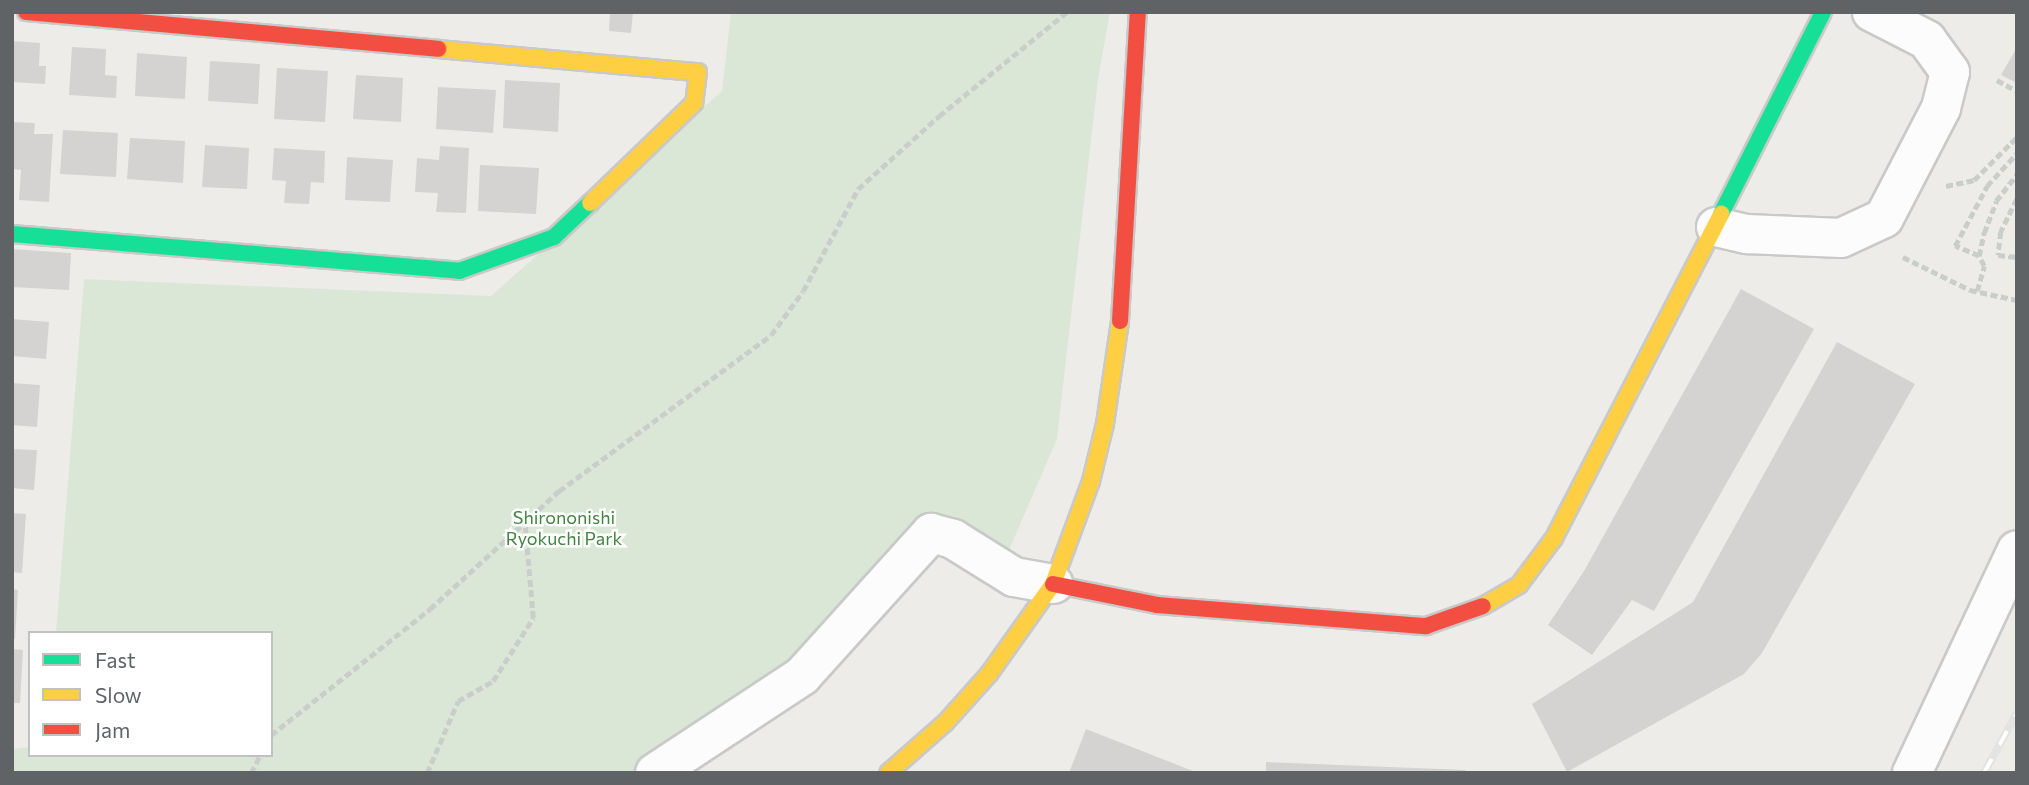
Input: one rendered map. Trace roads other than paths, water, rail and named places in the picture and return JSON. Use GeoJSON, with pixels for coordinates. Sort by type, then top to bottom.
{"type":"FeatureCollection","features":[{"type":"Feature","properties":{"kind":"street"},"geometry":{"type":"LineString","coordinates":[[12,14],[18,12]]}},
{"type":"Feature","properties":{"kind":"street"},"geometry":{"type":"LineString","coordinates":[[12,234],[459,271],[505,258],[554,237],[694,103],[698,72],[26,12]]}},
{"type":"Feature","properties":{"kind":"street"},"geometry":{"type":"LineString","coordinates":[[888,773],[945,723],[989,674],[1053,584],[1091,481],[1107,411],[1119,322],[1138,12]]}},
{"type":"Feature","properties":{"kind":"street"},"geometry":{"type":"LineString","coordinates":[[655,773],[802,676],[931,533],[953,539],[1014,576],[1157,605],[1360,623],[1426,626],[1489,604],[1519,585],[1554,538],[1716,227],[1823,12]]}},
{"type":"Feature","properties":{"kind":"street"},"geometry":{"type":"LineString","coordinates":[[1716,227],[1746,234],[1841,238],[1884,218],[1941,108],[1950,72],[1927,40],[1872,12]]}},
{"type":"Feature","properties":{"kind":"street"},"geometry":{"type":"LineString","coordinates":[[1912,773],[2017,550]]}},
{"type":"Feature","properties":{"kind":"railway"},"geometry":{"type":"LineString","coordinates":[[1984,773],[2017,713]]}},
{"type":"Feature","properties":{"kind":"park label","name":"Shirononishi Ryokuchi Park"},"geometry":{"type":"Point","coordinates":[564,528]}}]}
